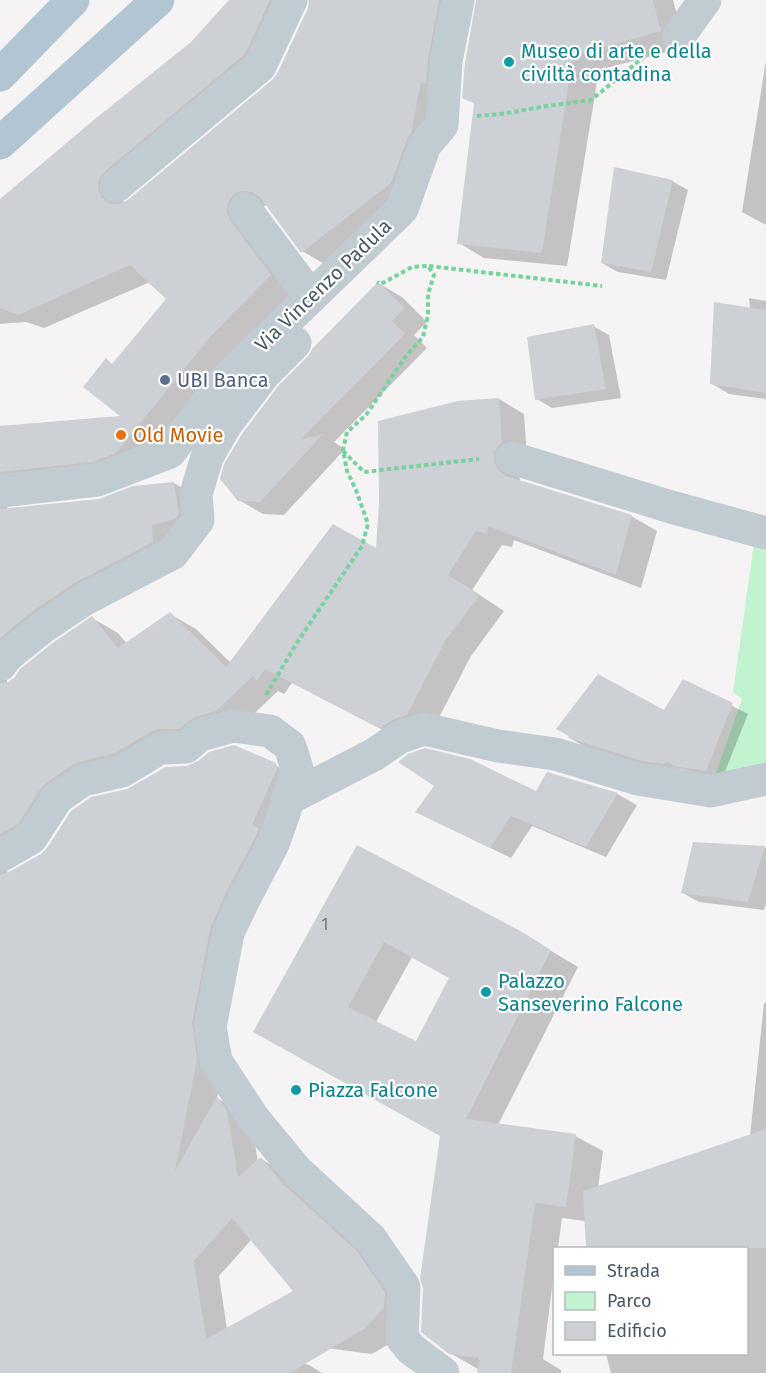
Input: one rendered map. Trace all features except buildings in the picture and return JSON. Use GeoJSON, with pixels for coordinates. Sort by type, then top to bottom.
{"type":"FeatureCollection","features":[{"type":"Feature","properties":{"kind":"main road"},"geometry":{"type":"LineString","coordinates":[[0,75],[74,0]]}},
{"type":"Feature","properties":{"kind":"main road"},"geometry":{"type":"LineString","coordinates":[[0,143],[158,0]]}},
{"type":"Feature","properties":{"kind":"street"},"geometry":{"type":"LineString","coordinates":[[116,186],[260,66],[291,0]]}},
{"type":"Feature","properties":{"kind":"street"},"geometry":{"type":"LineString","coordinates":[[442,125],[446,61],[458,0]]}},
{"type":"Feature","properties":{"kind":"street"},"geometry":{"type":"LineString","coordinates":[[679,36],[705,0]]}},
{"type":"Feature","properties":{"kind":"street","name":"Via Vincenzo Padula"},"geometry":{"type":"LineString","coordinates":[[0,491],[97,480],[170,452],[220,385],[402,209],[424,145],[442,125]]}},
{"type":"Feature","properties":{"kind":"street"},"geometry":{"type":"LineString","coordinates":[[245,209],[311,297]]}},
{"type":"Feature","properties":{"kind":"street"},"geometry":{"type":"LineString","coordinates":[[0,664],[44,627],[83,600],[173,553],[198,520],[196,494],[207,457],[226,424],[265,373],[367,274],[405,226],[402,209]]}},
{"type":"Feature","properties":{"kind":"street"},"geometry":{"type":"LineString","coordinates":[[512,458],[671,507],[766,532]]}},
{"type":"Feature","properties":{"kind":"street"},"geometry":{"type":"LineString","coordinates":[[0,856],[31,838],[57,798],[82,780],[122,771],[160,748],[186,747],[200,735],[233,726],[270,731],[290,746],[297,769],[288,799],[273,844],[228,933],[210,1027],[216,1061],[254,1119],[297,1170],[371,1239],[404,1287],[402,1338],[411,1349],[443,1373]]}},
{"type":"Feature","properties":{"kind":"street"},"geometry":{"type":"LineString","coordinates":[[288,799],[375,754],[400,737],[424,729],[498,746],[555,754],[638,779],[711,790],[766,779]]}},
{"type":"Feature","properties":{"kind":"path"},"geometry":{"type":"LineString","coordinates":[[442,125],[481,115],[591,100],[644,57],[679,36]]}},
{"type":"Feature","properties":{"kind":"path"},"geometry":{"type":"LineString","coordinates":[[367,274],[381,284],[412,267],[428,266],[602,286]]}},
{"type":"Feature","properties":{"kind":"path"},"geometry":{"type":"LineString","coordinates":[[261,730],[263,699],[298,641],[362,546],[368,524],[347,471],[343,450],[347,432],[366,415],[406,356],[423,337],[428,315],[428,294],[434,275],[428,266]]}},
{"type":"Feature","properties":{"kind":"path"},"geometry":{"type":"LineString","coordinates":[[343,450],[364,472],[476,459],[512,458]]}},
{"type":"Feature","properties":{"kind":"green space"},"geometry":{"type":"Polygon","coordinates":[[[754,543],[764,546],[766,552],[766,768],[713,781],[742,699],[733,692],[754,543]]]}},
{"type":"Feature","properties":{"kind":"place","name":"Museo di arte e della civiltà contadina"},"geometry":{"type":"Point","coordinates":[509,62]}},
{"type":"Feature","properties":{"kind":"place","name":"UBI Banca"},"geometry":{"type":"Point","coordinates":[165,380]}},
{"type":"Feature","properties":{"kind":"place","name":"Old Movie"},"geometry":{"type":"Point","coordinates":[121,435]}},
{"type":"Feature","properties":{"kind":"place","name":"Palazzo Sanseverino Falcone"},"geometry":{"type":"Point","coordinates":[486,992]}},
{"type":"Feature","properties":{"kind":"place","name":"Piazza Falcone"},"geometry":{"type":"Point","coordinates":[296,1090]}}]}
